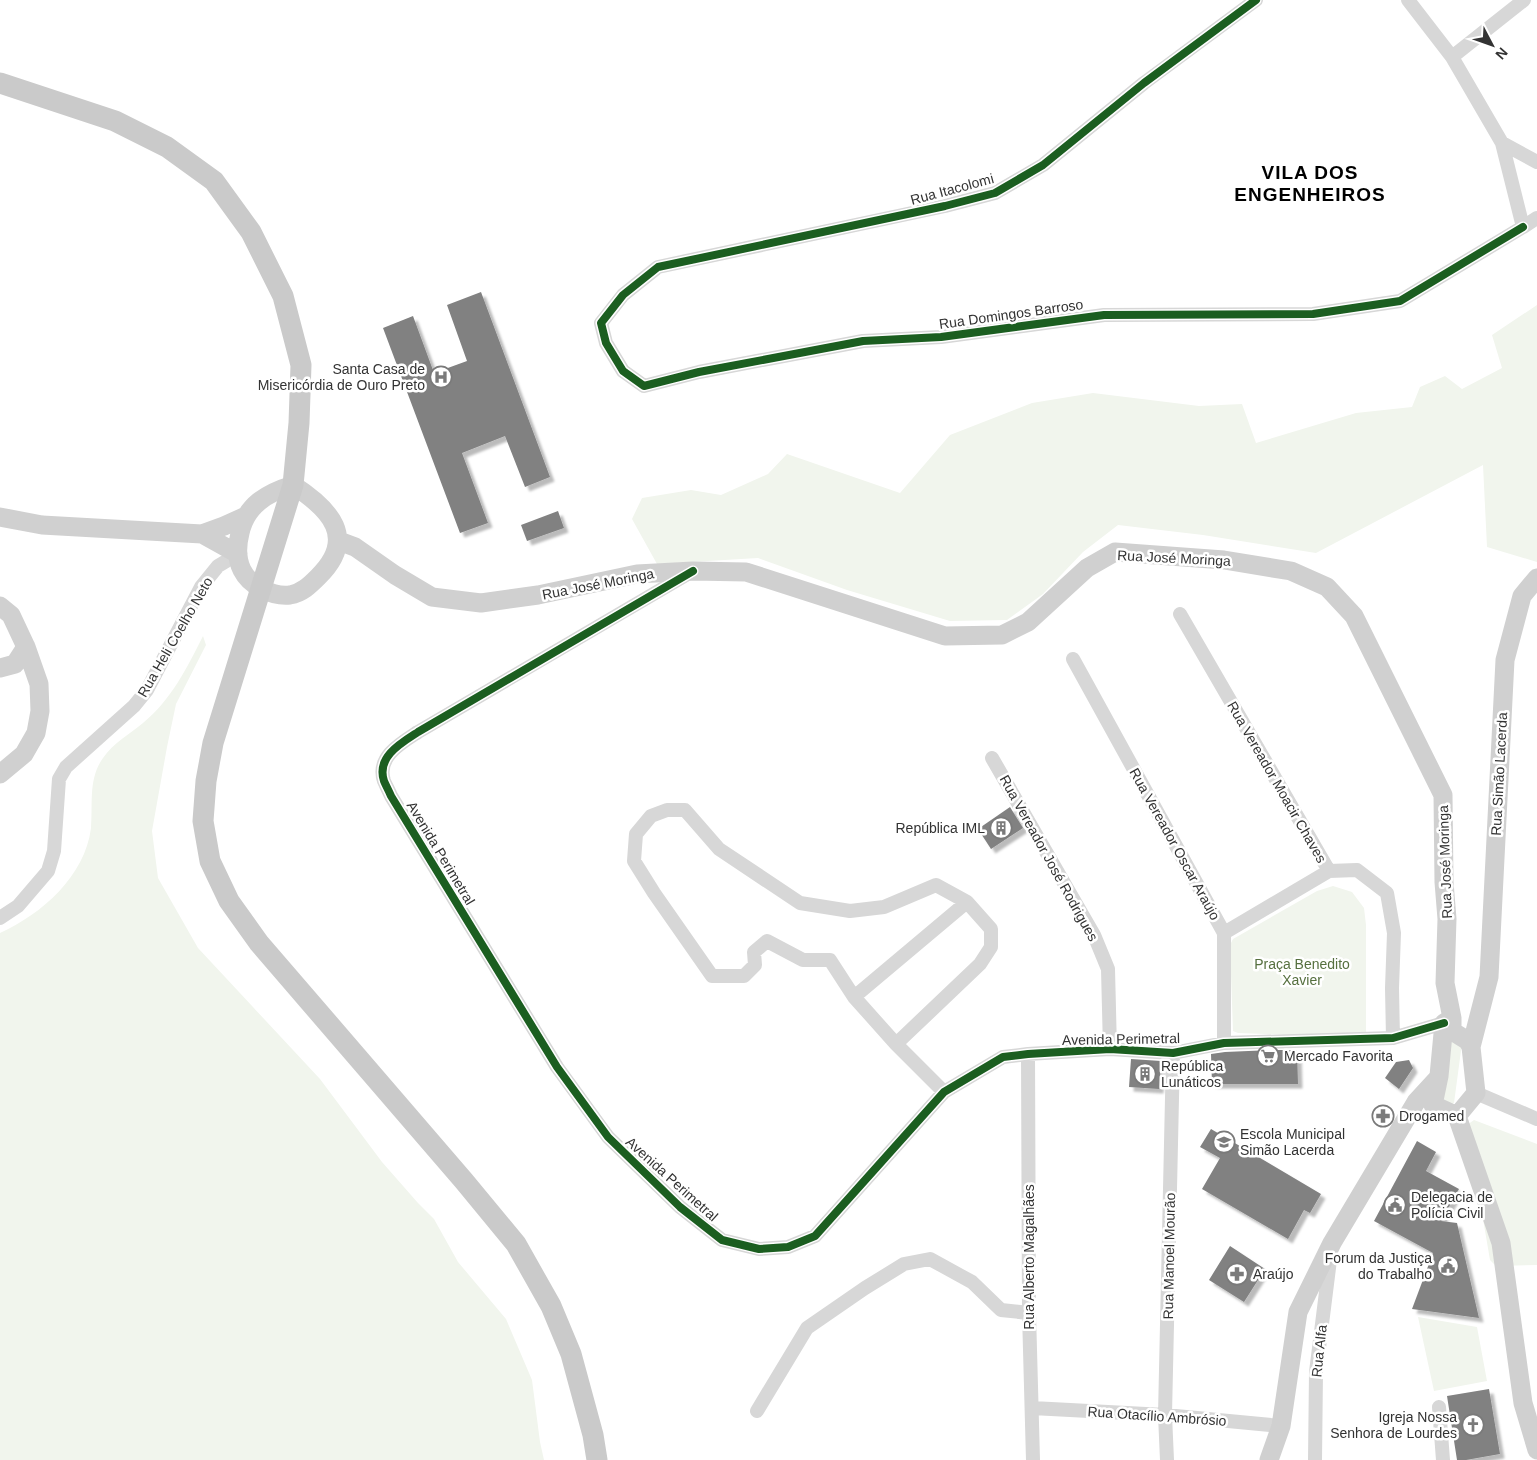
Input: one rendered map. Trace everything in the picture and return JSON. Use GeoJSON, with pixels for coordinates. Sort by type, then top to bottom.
{"type":"FeatureCollection","features":[{"type":"Feature","properties":{"kind":"main road"},"geometry":{"type":"LineString","coordinates":[[0,83],[115,121],[167,146],[214,181],[251,232],[284,296],[301,365],[300,424],[293,485],[213,743],[206,781],[203,821],[210,861],[230,901],[259,943],[516,1244],[551,1306],[571,1354],[593,1435],[597,1460]]}},
{"type":"Feature","properties":{"kind":"street","name":"Rua Itacolomi"},"geometry":{"type":"LineString","coordinates":[[658,267],[945,206],[995,193],[1043,165],[1144,83],[1256,0]]}},
{"type":"Feature","properties":{"kind":"street"},"geometry":{"type":"LineString","coordinates":[[1408,0],[1452,57],[1502,143],[1523,227],[1537,218]]}},
{"type":"Feature","properties":{"kind":"street"},"geometry":{"type":"LineString","coordinates":[[1452,57],[1524,0]]}},
{"type":"Feature","properties":{"kind":"street"},"geometry":{"type":"LineString","coordinates":[[1502,143],[1537,162]]}},
{"type":"Feature","properties":{"kind":"street","name":"Rua Domingos Barroso"},"geometry":{"type":"LineString","coordinates":[[658,267],[623,295],[601,323],[606,343],[623,371],[644,386],[708,370],[863,341],[941,337],[1104,315],[1313,314],[1400,302],[1523,227]]}},
{"type":"Feature","properties":{"kind":"street"},"geometry":{"type":"LineString","coordinates":[[293,485],[313,498],[330,517],[339,541],[335,556],[322,574],[307,588],[292,595],[278,594],[262,589],[242,570],[237,542],[246,516],[252,507],[262,498],[276,490],[293,485]]}},
{"type":"Feature","properties":{"kind":"street"},"geometry":{"type":"LineString","coordinates":[[0,517],[42,524],[202,534],[246,516]]}},
{"type":"Feature","properties":{"kind":"street"},"geometry":{"type":"LineString","coordinates":[[202,534],[238,554]]}},
{"type":"Feature","properties":{"kind":"street","name":"Rua José Moringa"},"geometry":{"type":"LineString","coordinates":[[339,541],[356,547],[395,575],[432,597],[481,603],[538,596],[637,574],[693,571],[746,572],[945,636],[1002,635],[1028,622],[1087,568],[1115,552],[1224,560],[1292,571],[1327,587],[1354,616],[1443,795],[1444,882],[1447,919],[1445,984],[1449,1024]]}},
{"type":"Feature","properties":{"kind":"street","name":"Rua Heli Coelho Neto"},"geometry":{"type":"LineString","coordinates":[[0,918],[18,906],[48,871],[54,850],[59,779],[66,767],[134,706],[147,690],[201,587],[218,566],[238,554]]}},
{"type":"Feature","properties":{"kind":"street","name":"Avenida Perimetral"},"geometry":{"type":"LineString","coordinates":[[693,571],[400,743],[389,754],[382,767],[384,780],[392,796],[557,1067],[608,1137],[680,1207],[722,1240],[759,1249],[788,1247],[815,1236],[944,1092],[1003,1057],[1110,1049],[1174,1053],[1224,1043],[1393,1038],[1449,1024]]}},
{"type":"Feature","properties":{"kind":"street","name":"Rua Simão Lacerda"},"geometry":{"type":"LineString","coordinates":[[1471,1046],[1489,977],[1505,660],[1522,596],[1537,578]]}},
{"type":"Feature","properties":{"kind":"street"},"geometry":{"type":"LineString","coordinates":[[0,606],[11,615],[26,647],[39,684],[40,711],[36,733],[24,754],[0,774]]}},
{"type":"Feature","properties":{"kind":"street","name":"Rua Vereador Moacir Chaves"},"geometry":{"type":"LineString","coordinates":[[1180,614],[1329,871],[1357,870],[1387,893],[1394,933],[1393,1038]]}},
{"type":"Feature","properties":{"kind":"street"},"geometry":{"type":"LineString","coordinates":[[0,668],[15,664],[26,647]]}},
{"type":"Feature","properties":{"kind":"street","name":"Rua Vereador Oscar Araújo"},"geometry":{"type":"LineString","coordinates":[[1073,659],[1224,933],[1224,1043]]}},
{"type":"Feature","properties":{"kind":"street","name":"Rua Vereador José Rodrigues"},"geometry":{"type":"LineString","coordinates":[[992,758],[1094,935],[1108,969],[1110,1049]]}},
{"type":"Feature","properties":{"kind":"street"},"geometry":{"type":"LineString","coordinates":[[896,1044],[980,964],[991,947],[991,929],[968,902],[936,885],[884,907],[850,911],[800,903],[719,849],[686,810],[667,810],[651,816],[636,834],[634,861],[712,976],[744,976],[754,965],[754,952],[767,941],[803,960],[830,960],[854,997],[896,1044],[944,1092]]}},
{"type":"Feature","properties":{"kind":"street"},"geometry":{"type":"LineString","coordinates":[[1224,933],[1329,871]]}},
{"type":"Feature","properties":{"kind":"street"},"geometry":{"type":"LineString","coordinates":[[854,997],[968,902]]}},
{"type":"Feature","properties":{"kind":"street"},"geometry":{"type":"LineString","coordinates":[[1269,1460],[1281,1426],[1298,1312],[1332,1243],[1424,1104],[1440,1076],[1449,1024],[1489,977]]}},
{"type":"Feature","properties":{"kind":"street"},"geometry":{"type":"LineString","coordinates":[[1449,1024],[1468,1040],[1471,1046],[1476,1094],[1457,1116]]}},
{"type":"Feature","properties":{"kind":"street","name":"Rua Manoel Mourão"},"geometry":{"type":"LineString","coordinates":[[1167,1460],[1165,1414],[1174,1053]]}},
{"type":"Feature","properties":{"kind":"street","name":"Rua Alberto Magalhães"},"geometry":{"type":"LineString","coordinates":[[1028,1054],[1029,1314],[1034,1460]]}},
{"type":"Feature","properties":{"kind":"street"},"geometry":{"type":"LineString","coordinates":[[1476,1094],[1537,1119]]}},
{"type":"Feature","properties":{"kind":"street"},"geometry":{"type":"LineString","coordinates":[[1424,1104],[1457,1116]]}},
{"type":"Feature","properties":{"kind":"street"},"geometry":{"type":"LineString","coordinates":[[1457,1116],[1501,1243],[1537,1450]]}},
{"type":"Feature","properties":{"kind":"street","name":"Rua Alfa"},"geometry":{"type":"LineString","coordinates":[[1316,1460],[1316,1372],[1332,1243]]}},
{"type":"Feature","properties":{"kind":"street"},"geometry":{"type":"LineString","coordinates":[[757,1411],[807,1328],[904,1264],[930,1259],[972,1282],[1001,1310],[1029,1314]]}},
{"type":"Feature","properties":{"kind":"street"},"geometry":{"type":"LineString","coordinates":[[1439,1407],[1443,1460]]}},
{"type":"Feature","properties":{"kind":"street","name":"Rua Otacílio Ambrósio"},"geometry":{"type":"LineString","coordinates":[[1032,1408],[1165,1414],[1281,1426]]}},
{"type":"Feature","properties":{"kind":"green space"},"geometry":{"type":"Polygon","coordinates":[[[1537,305],[1537,562],[1487,547],[1483,465],[1316,553],[1203,535],[1118,525],[1083,552],[1043,594],[1007,620],[950,621],[847,590],[758,558],[657,564],[632,519],[642,498],[691,490],[721,495],[768,474],[787,454],[900,493],[950,435],[1032,403],[1093,393],[1199,406],[1242,404],[1256,443],[1356,413],[1412,407],[1420,387],[1445,376],[1462,389],[1502,368],[1492,335],[1537,305]]]}},
{"type":"Feature","properties":{"kind":"green space"},"geometry":{"type":"Polygon","coordinates":[[[203,636],[206,645],[176,704],[167,747],[152,831],[158,878],[198,948],[320,1079],[382,1162],[434,1219],[458,1262],[506,1319],[532,1380],[544,1460],[0,1460],[0,933],[16,925],[46,904],[71,877],[87,846],[91,828],[93,783],[98,766],[112,748],[143,723],[162,704],[184,672],[203,636]]]}},
{"type":"Feature","properties":{"kind":"green space","name":"Praça Benedito Xavier"},"geometry":{"type":"Polygon","coordinates":[[[1333,886],[1352,892],[1364,908],[1366,925],[1366,1032],[1358,1037],[1238,1033],[1233,1031],[1230,945],[1233,939],[1317,891],[1333,886]]]}},
{"type":"Feature","properties":{"kind":"green space"},"geometry":{"type":"Polygon","coordinates":[[[1443,1039],[1462,1043],[1454,1103],[1450,1105],[1443,1105],[1443,1039]]]}},
{"type":"Feature","properties":{"kind":"green space"},"geometry":{"type":"Polygon","coordinates":[[[1474,1120],[1537,1144],[1537,1265],[1496,1266],[1490,1260],[1467,1125],[1474,1120]]]}},
{"type":"Feature","properties":{"kind":"green space"},"geometry":{"type":"Polygon","coordinates":[[[1418,1317],[1477,1327],[1487,1381],[1434,1391],[1418,1317]]]}},
{"type":"Feature","properties":{"kind":"building"},"geometry":{"type":"Polygon","coordinates":[[[481,292],[550,477],[525,487],[505,436],[462,453],[488,523],[460,533],[383,328],[413,316],[434,373],[467,361],[447,305],[481,292]]]}},
{"type":"Feature","properties":{"kind":"building"},"geometry":{"type":"Polygon","coordinates":[[[558,511],[564,528],[527,541],[521,525],[558,511]]]}},
{"type":"Feature","properties":{"kind":"building","name":"República IML"},"geometry":{"type":"Polygon","coordinates":[[[1010,807],[1023,828],[991,849],[978,829],[1010,807]]]}},
{"type":"Feature","properties":{"kind":"building"},"geometry":{"type":"Polygon","coordinates":[[[1297,1050],[1298,1084],[1212,1084],[1211,1054],[1297,1050]]]}},
{"type":"Feature","properties":{"kind":"building","name":"República Lunáticos"},"geometry":{"type":"Polygon","coordinates":[[[1131,1059],[1161,1061],[1159,1089],[1129,1087],[1131,1059]]]}},
{"type":"Feature","properties":{"kind":"building"},"geometry":{"type":"Polygon","coordinates":[[[1409,1060],[1413,1068],[1399,1089],[1385,1078],[1396,1062],[1409,1060]]]}},
{"type":"Feature","properties":{"kind":"building"},"geometry":{"type":"Polygon","coordinates":[[[1211,1129],[1321,1194],[1310,1213],[1304,1210],[1288,1239],[1202,1189],[1220,1158],[1200,1147],[1211,1129]]]}},
{"type":"Feature","properties":{"kind":"building"},"geometry":{"type":"Polygon","coordinates":[[[1417,1141],[1436,1152],[1426,1171],[1459,1189],[1441,1221],[1457,1223],[1479,1318],[1412,1309],[1433,1253],[1374,1221],[1417,1141]]]}},
{"type":"Feature","properties":{"kind":"building","name":"Araújo"},"geometry":{"type":"Polygon","coordinates":[[[1230,1246],[1265,1269],[1244,1302],[1209,1280],[1230,1246]]]}},
{"type":"Feature","properties":{"kind":"building","name":"Igreja Nossa Senhora de Lourdes"},"geometry":{"type":"Polygon","coordinates":[[[1489,1389],[1500,1454],[1457,1460],[1447,1396],[1489,1389]]]}},
{"type":"Feature","properties":{"kind":"cycle path"},"geometry":{"type":"LineString","coordinates":[[1256,0],[1144,83],[1043,165],[995,193],[945,206],[658,267],[623,295],[601,323],[606,343],[623,371],[644,386],[699,372],[863,341],[941,337],[1104,315],[1313,314],[1400,301],[1523,227]]}},
{"type":"Feature","properties":{"kind":"cycle path"},"geometry":{"type":"LineString","coordinates":[[693,571],[411,736],[387,758],[382,772],[391,796],[557,1067],[608,1137],[680,1207],[722,1240],[759,1249],[788,1247],[815,1236],[944,1092],[1003,1057],[1110,1049],[1173,1053],[1224,1043],[1393,1038],[1444,1023]]}},
{"type":"Feature","properties":{"kind":"place","name":"Santa Casa de Misericórdia de Ouro Preto"},"geometry":{"type":"Point","coordinates":[441,377]}},
{"type":"Feature","properties":{"kind":"place","name":"República IML"},"geometry":{"type":"Point","coordinates":[1001,828]}},
{"type":"Feature","properties":{"kind":"place","name":"Mercado Favorita"},"geometry":{"type":"Point","coordinates":[1268,1056]}},
{"type":"Feature","properties":{"kind":"place","name":"República Lunáticos"},"geometry":{"type":"Point","coordinates":[1145,1074]}},
{"type":"Feature","properties":{"kind":"place","name":"Drogamed"},"geometry":{"type":"Point","coordinates":[1383,1116]}},
{"type":"Feature","properties":{"kind":"place","name":"Escola Municipal Simão Lacerda"},"geometry":{"type":"Point","coordinates":[1224,1142]}},
{"type":"Feature","properties":{"kind":"place","name":"Delegacia de Polícia Civil"},"geometry":{"type":"Point","coordinates":[1395,1205]}},
{"type":"Feature","properties":{"kind":"place","name":"Forum da Justiça do Trabalho"},"geometry":{"type":"Point","coordinates":[1448,1266]}},
{"type":"Feature","properties":{"kind":"place","name":"Araújo"},"geometry":{"type":"Point","coordinates":[1237,1274]}},
{"type":"Feature","properties":{"kind":"place","name":"Igreja Nossa Senhora de Lourdes"},"geometry":{"type":"Point","coordinates":[1473,1425]}},
{"type":"Feature","properties":{"kind":"district","name":"VILA DOS ENGENHEIROS"},"geometry":{"type":"Point","coordinates":[1310,183]}}]}
